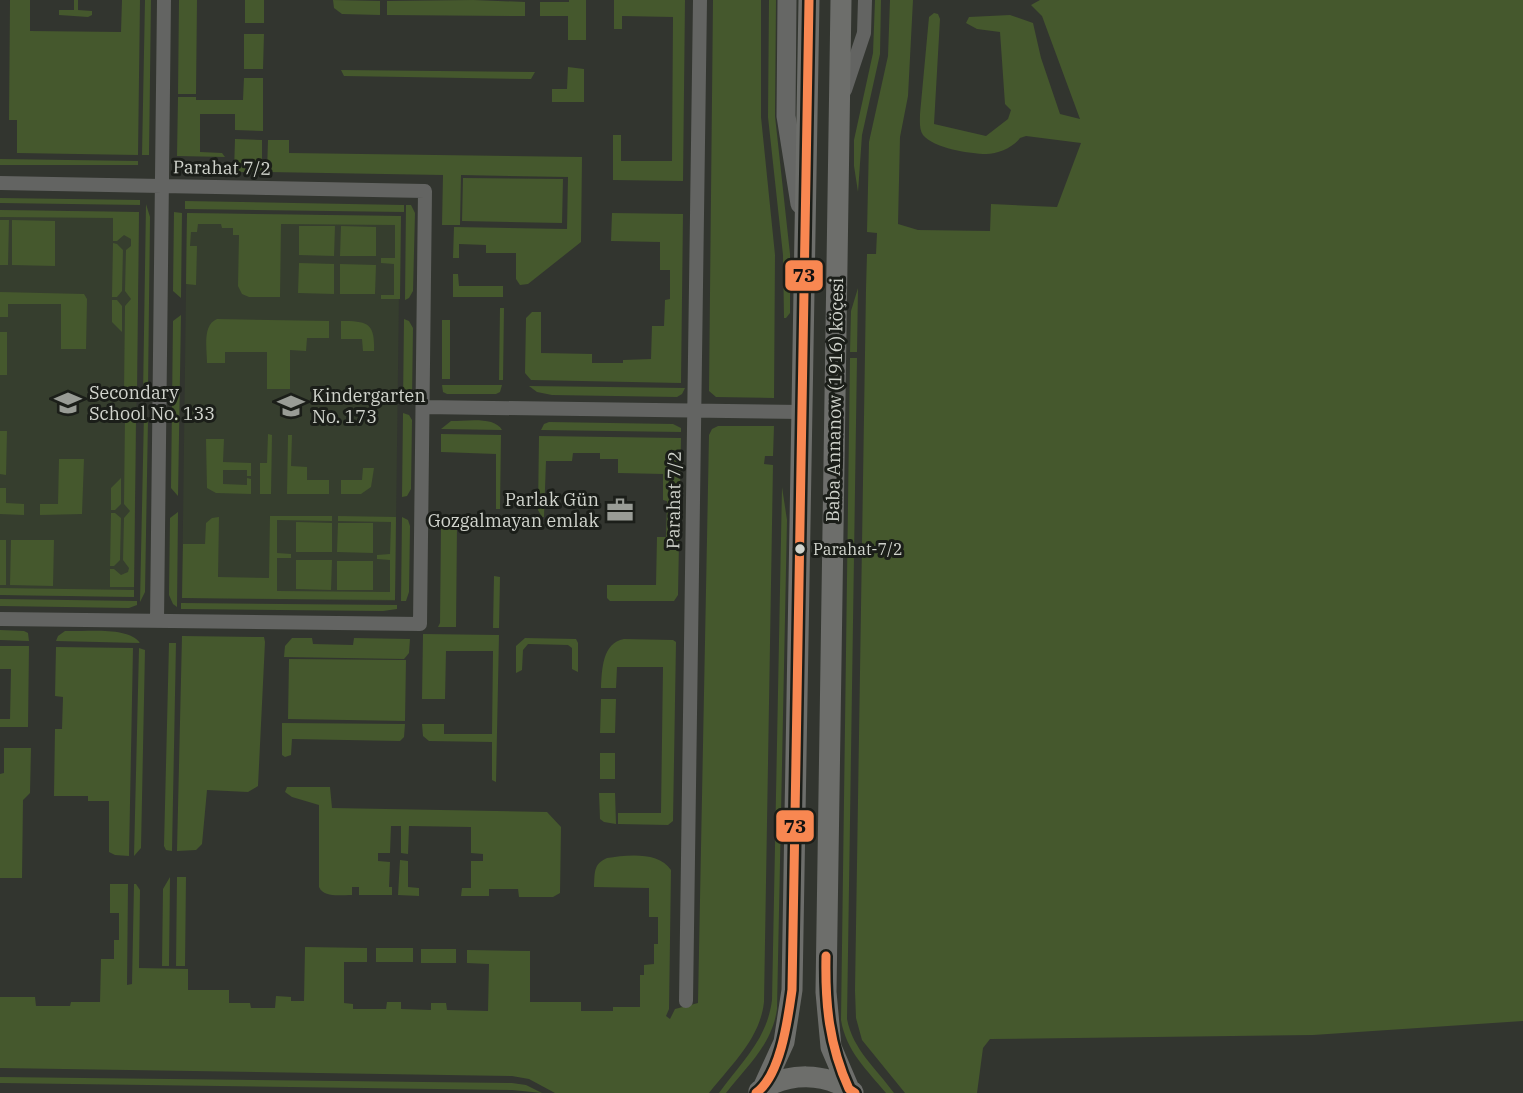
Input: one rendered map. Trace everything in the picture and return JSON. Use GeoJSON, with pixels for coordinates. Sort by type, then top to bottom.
{"type":"FeatureCollection","features":[{"type":"Feature","properties":{"kind":"main road","name":"Baba Annanow (1916) köçesi"},"geometry":{"type":"LineString","coordinates":[[760,1091],[784,1042],[792,990],[809,0]]}},
{"type":"Feature","properties":{"kind":"main road","name":"Baba Annanow (1916) köçesi"},"geometry":{"type":"LineString","coordinates":[[841,0],[826,992],[831,1047],[852,1091]]}},
{"type":"Feature","properties":{"kind":"main road"},"geometry":{"type":"LineString","coordinates":[[760,1091],[787,1079],[813,1076],[852,1091]]}},
{"type":"Feature","properties":{"kind":"street","name":"Parahat 7/2"},"geometry":{"type":"LineString","coordinates":[[157,621],[164,0]]}},
{"type":"Feature","properties":{"kind":"street","name":"Parahat 7/2"},"geometry":{"type":"LineString","coordinates":[[686,1001],[700,0]]}},
{"type":"Feature","properties":{"kind":"street"},"geometry":{"type":"LineString","coordinates":[[787,0],[786,116],[805,239]]}},
{"type":"Feature","properties":{"kind":"street"},"geometry":{"type":"LineString","coordinates":[[839,108],[864,33],[864,0]]}},
{"type":"Feature","properties":{"kind":"street","name":"Parahat 7/2"},"geometry":{"type":"LineString","coordinates":[[0,183],[425,191],[420,624],[0,619]]}},
{"type":"Feature","properties":{"kind":"street"},"geometry":{"type":"LineString","coordinates":[[422,407],[802,412]]}},
{"type":"Feature","properties":{"kind":"shaded area","name":"Secondary School No. 133"},"geometry":{"type":"Polygon","coordinates":[[[0,210],[139,212],[134,597],[0,595],[0,210]]]}},
{"type":"Feature","properties":{"kind":"shaded area","name":"Kindergarten No. 173"},"geometry":{"type":"Polygon","coordinates":[[[187,213],[400,216],[395,601],[182,598],[187,213]]]}},
{"type":"Feature","properties":{"kind":"green space"},"geometry":{"type":"Polygon","coordinates":[[[10,0],[30,0],[30,31],[121,32],[122,0],[140,0],[138,155],[17,153],[17,120],[9,120],[10,0]]]}},
{"type":"Feature","properties":{"kind":"green space"},"geometry":{"type":"Polygon","coordinates":[[[74,0],[78,0],[78,10],[92,11],[92,15],[59,15],[59,10],[74,10],[74,0]]]}},
{"type":"Feature","properties":{"kind":"green space"},"geometry":{"type":"Polygon","coordinates":[[[145,0],[151,0],[149,155],[142,155],[145,0]]]}},
{"type":"Feature","properties":{"kind":"green space"},"geometry":{"type":"Polygon","coordinates":[[[179,0],[197,0],[196,94],[178,94],[179,0]]]}},
{"type":"Feature","properties":{"kind":"green space"},"geometry":{"type":"Polygon","coordinates":[[[245,0],[264,0],[264,23],[245,23],[245,0]]]}},
{"type":"Feature","properties":{"kind":"green space"},"geometry":{"type":"Polygon","coordinates":[[[333,0],[380,1],[380,15],[342,14],[334,8],[333,0]]]}},
{"type":"Feature","properties":{"kind":"green space"},"geometry":{"type":"Polygon","coordinates":[[[586,0],[586,40],[568,40],[568,16],[540,16],[540,2],[586,0]]]}},
{"type":"Feature","properties":{"kind":"green space"},"geometry":{"type":"Polygon","coordinates":[[[614,0],[685,0],[683,181],[613,180],[613,135],[621,135],[621,161],[672,161],[673,17],[622,16],[622,29],[614,29],[614,0]]]}},
{"type":"Feature","properties":{"kind":"green space"},"geometry":{"type":"Polygon","coordinates":[[[713,0],[761,0],[761,117],[775,255],[774,398],[716,397],[709,391],[713,0]]]}},
{"type":"Feature","properties":{"kind":"green space"},"geometry":{"type":"Polygon","coordinates":[[[769,0],[776,0],[775,116],[790,254],[790,313],[786,318],[783,255],[768,117],[769,0]]]}},
{"type":"Feature","properties":{"kind":"green space"},"geometry":{"type":"Polygon","coordinates":[[[875,0],[881,0],[880,54],[862,135],[858,192],[854,140],[873,53],[875,0]]]}},
{"type":"Feature","properties":{"kind":"green space"},"geometry":{"type":"Polygon","coordinates":[[[890,0],[913,0],[908,96],[900,137],[898,224],[918,230],[990,231],[991,204],[1057,207],[1081,143],[1026,136],[1005,149],[986,154],[953,149],[928,140],[921,130],[920,114],[929,17],[934,13],[938,14],[940,19],[934,124],[986,136],[1008,119],[1011,110],[1005,104],[1000,32],[977,29],[966,23],[969,17],[1010,15],[1033,23],[1041,58],[1060,114],[1080,119],[1042,16],[1031,5],[1040,0],[1523,0],[1523,1021],[1313,1035],[990,1039],[983,1048],[977,1093],[905,1093],[862,1040],[856,1018],[855,991],[866,289],[867,254],[876,254],[877,233],[867,232],[869,142],[888,56],[890,0]]]}},
{"type":"Feature","properties":{"kind":"green space"},"geometry":{"type":"Polygon","coordinates":[[[387,1],[525,2],[525,16],[387,15],[387,1]]]}},
{"type":"Feature","properties":{"kind":"green space"},"geometry":{"type":"Polygon","coordinates":[[[244,34],[264,34],[263,69],[244,69],[244,34]]]}},
{"type":"Feature","properties":{"kind":"green space"},"geometry":{"type":"Polygon","coordinates":[[[568,67],[584,69],[584,102],[552,102],[552,89],[567,89],[568,67]]]}},
{"type":"Feature","properties":{"kind":"green space"},"geometry":{"type":"Polygon","coordinates":[[[341,70],[535,72],[531,79],[344,76],[341,70]]]}},
{"type":"Feature","properties":{"kind":"green space"},"geometry":{"type":"Polygon","coordinates":[[[244,78],[263,78],[263,131],[235,130],[235,114],[200,114],[200,152],[222,153],[225,157],[177,156],[178,97],[196,97],[196,100],[243,100],[244,78]]]}},
{"type":"Feature","properties":{"kind":"green space"},"geometry":{"type":"Polygon","coordinates":[[[235,139],[262,140],[262,172],[234,172],[235,139]]]}},
{"type":"Feature","properties":{"kind":"green space"},"geometry":{"type":"Polygon","coordinates":[[[268,140],[289,140],[289,153],[582,157],[581,242],[528,284],[520,285],[516,279],[516,253],[486,253],[486,245],[459,244],[459,258],[453,258],[454,227],[567,229],[568,177],[461,175],[460,225],[442,225],[443,175],[267,172],[268,140]]]}},
{"type":"Feature","properties":{"kind":"green space"},"geometry":{"type":"Polygon","coordinates":[[[0,159],[138,161],[138,165],[0,165],[0,159]]]}},
{"type":"Feature","properties":{"kind":"green space"},"geometry":{"type":"Polygon","coordinates":[[[463,178],[563,179],[562,223],[462,221],[463,178]]]}},
{"type":"Feature","properties":{"kind":"green space"},"geometry":{"type":"Polygon","coordinates":[[[0,198],[140,200],[140,205],[0,203],[0,198]]]}},
{"type":"Feature","properties":{"kind":"green space"},"geometry":{"type":"Polygon","coordinates":[[[185,201],[404,205],[404,212],[185,209],[185,201]]]}},
{"type":"Feature","properties":{"kind":"green space"},"geometry":{"type":"Polygon","coordinates":[[[146,204],[150,217],[148,390],[143,396],[146,204]]]}},
{"type":"Feature","properties":{"kind":"green space"},"geometry":{"type":"Polygon","coordinates":[[[406,205],[411,205],[415,213],[413,291],[405,300],[406,205]]]}},
{"type":"Feature","properties":{"kind":"green space"},"geometry":{"type":"Polygon","coordinates":[[[0,210],[139,212],[137,394],[124,393],[125,306],[131,299],[125,291],[126,250],[131,246],[131,239],[124,235],[113,241],[113,218],[0,217],[0,210]]]}},
{"type":"Feature","properties":{"kind":"green space"},"geometry":{"type":"Polygon","coordinates":[[[174,212],[182,213],[181,298],[173,291],[174,212]]]}},
{"type":"Feature","properties":{"kind":"green space"},"geometry":{"type":"Polygon","coordinates":[[[187,213],[401,216],[400,299],[381,299],[381,295],[394,295],[394,264],[381,263],[381,258],[395,258],[395,225],[281,224],[280,297],[249,297],[242,294],[238,286],[239,235],[233,235],[233,228],[222,228],[221,224],[198,224],[197,232],[191,232],[190,246],[197,246],[196,285],[186,284],[187,213]]]}},
{"type":"Feature","properties":{"kind":"green space"},"geometry":{"type":"Polygon","coordinates":[[[612,213],[683,214],[681,383],[531,380],[525,373],[526,318],[532,312],[541,312],[541,353],[592,354],[592,363],[651,359],[652,326],[664,326],[665,300],[670,299],[670,270],[660,270],[660,242],[611,241],[612,213]]]}},
{"type":"Feature","properties":{"kind":"green space"},"geometry":{"type":"Polygon","coordinates":[[[0,220],[9,220],[8,265],[0,265],[0,220]]]}},
{"type":"Feature","properties":{"kind":"green space"},"geometry":{"type":"Polygon","coordinates":[[[12,220],[55,221],[55,266],[12,265],[12,220]]]}},
{"type":"Feature","properties":{"kind":"green space"},"geometry":{"type":"Polygon","coordinates":[[[299,226],[335,226],[334,256],[299,255],[299,226]]]}},
{"type":"Feature","properties":{"kind":"green space"},"geometry":{"type":"Polygon","coordinates":[[[341,226],[376,227],[376,256],[340,256],[341,226]]]}},
{"type":"Feature","properties":{"kind":"green space"},"geometry":{"type":"Polygon","coordinates":[[[113,243],[123,250],[122,291],[117,297],[112,297],[113,243]]]}},
{"type":"Feature","properties":{"kind":"green space"},"geometry":{"type":"Polygon","coordinates":[[[299,263],[334,264],[334,294],[298,293],[299,263]]]}},
{"type":"Feature","properties":{"kind":"green space"},"geometry":{"type":"Polygon","coordinates":[[[340,264],[376,265],[375,294],[340,294],[340,264]]]}},
{"type":"Feature","properties":{"kind":"green space"},"geometry":{"type":"Polygon","coordinates":[[[453,274],[458,274],[459,286],[503,286],[503,297],[453,297],[453,274]]]}},
{"type":"Feature","properties":{"kind":"green space"},"geometry":{"type":"Polygon","coordinates":[[[858,288],[857,352],[850,352],[851,311],[858,288]]]}},
{"type":"Feature","properties":{"kind":"green space"},"geometry":{"type":"Polygon","coordinates":[[[0,292],[84,294],[87,299],[86,349],[61,349],[61,304],[8,304],[8,317],[0,317],[0,292]]]}},
{"type":"Feature","properties":{"kind":"green space"},"geometry":{"type":"Polygon","coordinates":[[[112,300],[117,300],[122,306],[122,332],[112,322],[112,300]]]}},
{"type":"Feature","properties":{"kind":"green space"},"geometry":{"type":"Polygon","coordinates":[[[500,308],[504,308],[503,380],[499,380],[500,308]]]}},
{"type":"Feature","properties":{"kind":"green space"},"geometry":{"type":"Polygon","coordinates":[[[181,315],[178,496],[171,488],[173,321],[181,315]]]}},
{"type":"Feature","properties":{"kind":"green space"},"geometry":{"type":"Polygon","coordinates":[[[217,319],[329,321],[329,338],[307,338],[306,351],[290,350],[290,389],[267,389],[267,352],[225,352],[225,363],[207,363],[207,332],[212,322],[217,319]]]}},
{"type":"Feature","properties":{"kind":"green space"},"geometry":{"type":"Polygon","coordinates":[[[404,319],[409,321],[413,328],[412,398],[409,403],[403,403],[404,319]]]}},
{"type":"Feature","properties":{"kind":"green space"},"geometry":{"type":"Polygon","coordinates":[[[442,320],[450,320],[450,379],[442,379],[442,320]]]}},
{"type":"Feature","properties":{"kind":"green space"},"geometry":{"type":"Polygon","coordinates":[[[341,321],[364,323],[368,326],[373,334],[374,351],[363,351],[362,339],[341,339],[341,321]]]}},
{"type":"Feature","properties":{"kind":"green space"},"geometry":{"type":"Polygon","coordinates":[[[0,332],[7,332],[7,375],[0,375],[0,332]]]}},
{"type":"Feature","properties":{"kind":"green space"},"geometry":{"type":"Polygon","coordinates":[[[850,358],[857,358],[847,1019],[854,1040],[894,1093],[886,1093],[858,1060],[847,1041],[841,1020],[850,358]]]}},
{"type":"Feature","properties":{"kind":"green space"},"geometry":{"type":"Polygon","coordinates":[[[442,385],[502,385],[500,392],[496,394],[447,394],[443,392],[442,385]]]}},
{"type":"Feature","properties":{"kind":"green space"},"geometry":{"type":"Polygon","coordinates":[[[529,386],[685,388],[677,397],[552,395],[537,392],[529,386]]]}},
{"type":"Feature","properties":{"kind":"green space"},"geometry":{"type":"Polygon","coordinates":[[[144,413],[148,419],[145,592],[140,602],[144,413]]]}},
{"type":"Feature","properties":{"kind":"green space"},"geometry":{"type":"Polygon","coordinates":[[[403,413],[409,415],[412,420],[411,489],[407,496],[402,497],[403,413]]]}},
{"type":"Feature","properties":{"kind":"green space"},"geometry":{"type":"Polygon","coordinates":[[[125,416],[136,417],[134,587],[110,587],[110,569],[121,575],[128,572],[129,568],[123,560],[124,518],[130,511],[124,504],[125,416]]]}},
{"type":"Feature","properties":{"kind":"green space"},"geometry":{"type":"Polygon","coordinates":[[[451,421],[487,421],[502,430],[441,429],[451,421]]]}},
{"type":"Feature","properties":{"kind":"green space"},"geometry":{"type":"Polygon","coordinates":[[[544,424],[673,424],[681,428],[681,432],[541,430],[544,424]]]}},
{"type":"Feature","properties":{"kind":"green space"},"geometry":{"type":"Polygon","coordinates":[[[718,426],[774,426],[773,456],[765,456],[764,464],[773,465],[764,1002],[751,1040],[709,1093],[555,1093],[529,1079],[512,1076],[0,1068],[0,997],[35,997],[36,1006],[70,1006],[71,1002],[100,1002],[101,959],[114,959],[114,940],[119,940],[119,913],[110,913],[110,884],[128,884],[127,985],[132,984],[136,884],[140,890],[139,968],[188,969],[188,990],[229,990],[229,1003],[250,1003],[251,1008],[275,1008],[276,996],[291,997],[291,1001],[304,1001],[305,947],[367,948],[367,962],[344,962],[344,1003],[353,1004],[353,1009],[386,1009],[387,1002],[401,1002],[401,1009],[431,1010],[431,1003],[446,1003],[447,1010],[488,1011],[489,964],[467,963],[467,950],[530,951],[530,1002],[581,1002],[581,1011],[613,1011],[613,1007],[640,1007],[640,975],[644,975],[644,965],[654,964],[654,944],[658,944],[658,917],[649,917],[649,888],[594,887],[596,870],[599,863],[607,858],[632,855],[650,857],[666,864],[671,870],[669,1009],[666,1016],[670,1019],[675,1009],[698,1003],[709,435],[712,429],[718,426]]]}},
{"type":"Feature","properties":{"kind":"green space"},"geometry":{"type":"Polygon","coordinates":[[[0,431],[7,431],[6,475],[0,474],[0,431]]]}},
{"type":"Feature","properties":{"kind":"green space"},"geometry":{"type":"Polygon","coordinates":[[[268,434],[272,435],[271,494],[260,494],[260,463],[267,463],[268,434]]]}},
{"type":"Feature","properties":{"kind":"green space"},"geometry":{"type":"Polygon","coordinates":[[[441,434],[501,435],[500,509],[496,509],[496,454],[441,452],[441,434]]]}},
{"type":"Feature","properties":{"kind":"green space"},"geometry":{"type":"Polygon","coordinates":[[[288,435],[292,435],[291,466],[307,467],[307,480],[329,480],[329,494],[287,494],[288,435]]]}},
{"type":"Feature","properties":{"kind":"green space"},"geometry":{"type":"Polygon","coordinates":[[[539,436],[681,438],[678,595],[674,601],[610,601],[607,598],[607,585],[656,585],[657,537],[666,537],[667,501],[663,500],[663,474],[618,473],[618,459],[600,459],[600,453],[573,453],[572,461],[546,461],[542,517],[538,510],[539,436]]]}},
{"type":"Feature","properties":{"kind":"green space"},"geometry":{"type":"Polygon","coordinates":[[[206,439],[224,439],[223,462],[251,463],[251,476],[247,476],[247,470],[223,470],[223,484],[247,485],[247,478],[251,479],[251,494],[216,493],[207,488],[206,439]]]}},
{"type":"Feature","properties":{"kind":"green space"},"geometry":{"type":"Polygon","coordinates":[[[59,459],[84,459],[82,514],[40,515],[40,504],[58,504],[59,459]]]}},
{"type":"Feature","properties":{"kind":"green space"},"geometry":{"type":"Polygon","coordinates":[[[363,468],[374,468],[371,487],[361,494],[341,494],[341,480],[362,480],[363,468]]]}},
{"type":"Feature","properties":{"kind":"green space"},"geometry":{"type":"Polygon","coordinates":[[[121,478],[121,504],[111,510],[111,488],[121,478]]]}},
{"type":"Feature","properties":{"kind":"green space"},"geometry":{"type":"Polygon","coordinates":[[[782,487],[787,520],[777,1009],[770,1034],[758,1054],[726,1093],[719,1093],[759,1039],[772,1000],[782,487]]]}},
{"type":"Feature","properties":{"kind":"green space"},"geometry":{"type":"Polygon","coordinates":[[[0,488],[6,488],[6,503],[24,504],[24,515],[0,514],[0,488]]]}},
{"type":"Feature","properties":{"kind":"green space"},"geometry":{"type":"Polygon","coordinates":[[[178,512],[177,607],[169,595],[170,518],[178,512]]]}},
{"type":"Feature","properties":{"kind":"green space"},"geometry":{"type":"Polygon","coordinates":[[[111,513],[121,518],[120,560],[114,566],[110,566],[111,513]]]}},
{"type":"Feature","properties":{"kind":"green space"},"geometry":{"type":"Polygon","coordinates":[[[270,516],[332,516],[332,521],[277,520],[277,553],[291,554],[291,558],[277,558],[277,591],[390,592],[390,560],[377,559],[377,555],[390,554],[391,522],[338,521],[338,516],[396,517],[395,600],[182,598],[183,544],[205,544],[206,523],[212,518],[219,517],[218,577],[269,578],[270,516]]]}},
{"type":"Feature","properties":{"kind":"green space"},"geometry":{"type":"Polygon","coordinates":[[[402,517],[408,520],[410,526],[409,592],[406,601],[401,601],[402,517]]]}},
{"type":"Feature","properties":{"kind":"green space"},"geometry":{"type":"Polygon","coordinates":[[[296,522],[332,523],[332,552],[296,552],[296,522]]]}},
{"type":"Feature","properties":{"kind":"green space"},"geometry":{"type":"Polygon","coordinates":[[[338,523],[373,523],[373,553],[337,552],[338,523]]]}},
{"type":"Feature","properties":{"kind":"green space"},"geometry":{"type":"Polygon","coordinates":[[[441,525],[457,526],[456,627],[438,627],[441,525]]]}},
{"type":"Feature","properties":{"kind":"green space"},"geometry":{"type":"Polygon","coordinates":[[[0,540],[6,540],[6,585],[0,585],[0,540]]]}},
{"type":"Feature","properties":{"kind":"green space"},"geometry":{"type":"Polygon","coordinates":[[[11,540],[54,540],[53,586],[10,585],[11,540]]]}},
{"type":"Feature","properties":{"kind":"green space"},"geometry":{"type":"Polygon","coordinates":[[[296,560],[332,560],[331,590],[296,589],[296,560]]]}},
{"type":"Feature","properties":{"kind":"green space"},"geometry":{"type":"Polygon","coordinates":[[[337,561],[373,561],[373,590],[337,590],[337,561]]]}},
{"type":"Feature","properties":{"kind":"green space"},"geometry":{"type":"Polygon","coordinates":[[[494,576],[500,577],[499,628],[493,628],[494,576]]]}},
{"type":"Feature","properties":{"kind":"green space"},"geometry":{"type":"Polygon","coordinates":[[[0,588],[134,590],[134,597],[0,595],[0,588]]]}},
{"type":"Feature","properties":{"kind":"green space"},"geometry":{"type":"Polygon","coordinates":[[[0,599],[137,601],[137,605],[129,608],[0,606],[0,599]]]}},
{"type":"Feature","properties":{"kind":"green space"},"geometry":{"type":"Polygon","coordinates":[[[181,603],[397,605],[397,609],[181,609],[181,603]]]}},
{"type":"Feature","properties":{"kind":"green space"},"geometry":{"type":"Polygon","coordinates":[[[0,630],[24,631],[28,633],[29,641],[0,640],[0,630]]]}},
{"type":"Feature","properties":{"kind":"green space"},"geometry":{"type":"Polygon","coordinates":[[[65,631],[116,632],[126,634],[140,643],[56,641],[65,631]]]}},
{"type":"Feature","properties":{"kind":"green space"},"geometry":{"type":"Polygon","coordinates":[[[423,634],[499,635],[496,782],[492,780],[492,742],[429,741],[423,736],[422,724],[444,724],[444,734],[492,734],[493,651],[446,651],[445,699],[422,699],[423,634]]]}},
{"type":"Feature","properties":{"kind":"green space"},"geometry":{"type":"Polygon","coordinates":[[[182,636],[264,637],[265,642],[258,786],[248,792],[207,790],[202,844],[196,850],[177,851],[182,636]]]}},
{"type":"Feature","properties":{"kind":"green space"},"geometry":{"type":"Polygon","coordinates":[[[292,638],[312,638],[313,644],[353,645],[354,638],[410,639],[409,653],[404,659],[284,657],[285,646],[292,638]]]}},
{"type":"Feature","properties":{"kind":"green space"},"geometry":{"type":"Polygon","coordinates":[[[525,638],[576,639],[578,672],[572,669],[572,648],[568,645],[528,644],[523,650],[522,670],[516,673],[516,646],[525,638]]]}},
{"type":"Feature","properties":{"kind":"green space"},"geometry":{"type":"Polygon","coordinates":[[[624,639],[676,642],[673,821],[668,825],[618,824],[618,813],[661,813],[663,667],[617,667],[616,688],[601,688],[607,652],[611,646],[624,639]]]}},
{"type":"Feature","properties":{"kind":"green space"},"geometry":{"type":"Polygon","coordinates":[[[169,643],[176,643],[172,851],[166,850],[164,846],[169,643]]]}},
{"type":"Feature","properties":{"kind":"green space"},"geometry":{"type":"Polygon","coordinates":[[[0,646],[29,646],[28,727],[0,727],[0,719],[10,719],[11,669],[0,669],[0,646]]]}},
{"type":"Feature","properties":{"kind":"green space"},"geometry":{"type":"Polygon","coordinates":[[[56,647],[133,648],[129,856],[109,852],[109,801],[88,801],[88,796],[54,796],[55,729],[62,729],[63,697],[55,696],[56,647]]]}},
{"type":"Feature","properties":{"kind":"green space"},"geometry":{"type":"Polygon","coordinates":[[[139,648],[145,650],[141,848],[134,856],[139,648]]]}},
{"type":"Feature","properties":{"kind":"green space"},"geometry":{"type":"Polygon","coordinates":[[[289,659],[406,660],[405,721],[288,719],[289,659]]]}},
{"type":"Feature","properties":{"kind":"green space"},"geometry":{"type":"Polygon","coordinates":[[[601,699],[616,699],[615,733],[600,733],[601,699]]]}},
{"type":"Feature","properties":{"kind":"green space"},"geometry":{"type":"Polygon","coordinates":[[[282,723],[405,724],[404,737],[400,741],[292,739],[291,755],[285,757],[282,755],[282,723]]]}},
{"type":"Feature","properties":{"kind":"green space"},"geometry":{"type":"Polygon","coordinates":[[[4,748],[31,748],[30,793],[23,800],[22,878],[0,878],[0,774],[4,773],[4,748]]]}},
{"type":"Feature","properties":{"kind":"green space"},"geometry":{"type":"Polygon","coordinates":[[[600,753],[615,753],[615,779],[600,779],[600,753]]]}},
{"type":"Feature","properties":{"kind":"green space"},"geometry":{"type":"Polygon","coordinates":[[[287,787],[330,787],[332,808],[547,812],[561,827],[560,893],[553,897],[519,897],[518,889],[489,889],[489,896],[461,896],[462,888],[471,888],[471,861],[483,861],[483,854],[471,853],[471,827],[409,826],[408,854],[401,853],[401,826],[391,826],[390,853],[378,853],[378,861],[390,862],[389,887],[392,887],[392,895],[359,895],[359,887],[352,887],[352,895],[325,893],[319,887],[319,805],[292,797],[285,792],[287,787]]]}},
{"type":"Feature","properties":{"kind":"green space"},"geometry":{"type":"Polygon","coordinates":[[[599,793],[615,793],[616,824],[600,819],[599,793]]]}},
{"type":"Feature","properties":{"kind":"green space"},"geometry":{"type":"Polygon","coordinates":[[[400,860],[408,861],[408,887],[419,888],[419,896],[398,895],[400,860]]]}},
{"type":"Feature","properties":{"kind":"green space"},"geometry":{"type":"Polygon","coordinates":[[[170,877],[169,966],[162,966],[163,889],[170,877]]]}},
{"type":"Feature","properties":{"kind":"green space"},"geometry":{"type":"Polygon","coordinates":[[[177,877],[186,877],[185,966],[176,966],[177,877]]]}},
{"type":"Feature","properties":{"kind":"green space"},"geometry":{"type":"Polygon","coordinates":[[[376,948],[413,948],[413,962],[376,962],[376,948]]]}},
{"type":"Feature","properties":{"kind":"green space"},"geometry":{"type":"Polygon","coordinates":[[[421,949],[456,949],[456,963],[421,963],[421,949]]]}},
{"type":"Feature","properties":{"kind":"green space"},"geometry":{"type":"Polygon","coordinates":[[[0,1077],[512,1083],[526,1085],[542,1093],[512,1090],[0,1083],[0,1077]]]}},
{"type":"Feature","properties":{"kind":"transit line","name":"73"},"geometry":{"type":"LineString","coordinates":[[756,1093],[765,1085],[777,1060],[792,990],[809,0]]}},
{"type":"Feature","properties":{"kind":"transit line","name":"73"},"geometry":{"type":"LineString","coordinates":[[826,956],[826,991],[833,1040],[842,1073],[849,1089],[855,1093]]}},
{"type":"Feature","properties":{"kind":"place","name":"Secondary School No. 133"},"geometry":{"type":"Point","coordinates":[68,403]}},
{"type":"Feature","properties":{"kind":"place","name":"Kindergarten No. 173"},"geometry":{"type":"Point","coordinates":[291,406]}},
{"type":"Feature","properties":{"kind":"place","name":"Parlak Gün Gozgalmayan emlak"},"geometry":{"type":"Point","coordinates":[620,510]}},
{"type":"Feature","properties":{"kind":"place","name":"Parahat-7/2"},"geometry":{"type":"Point","coordinates":[800,549]}}]}
